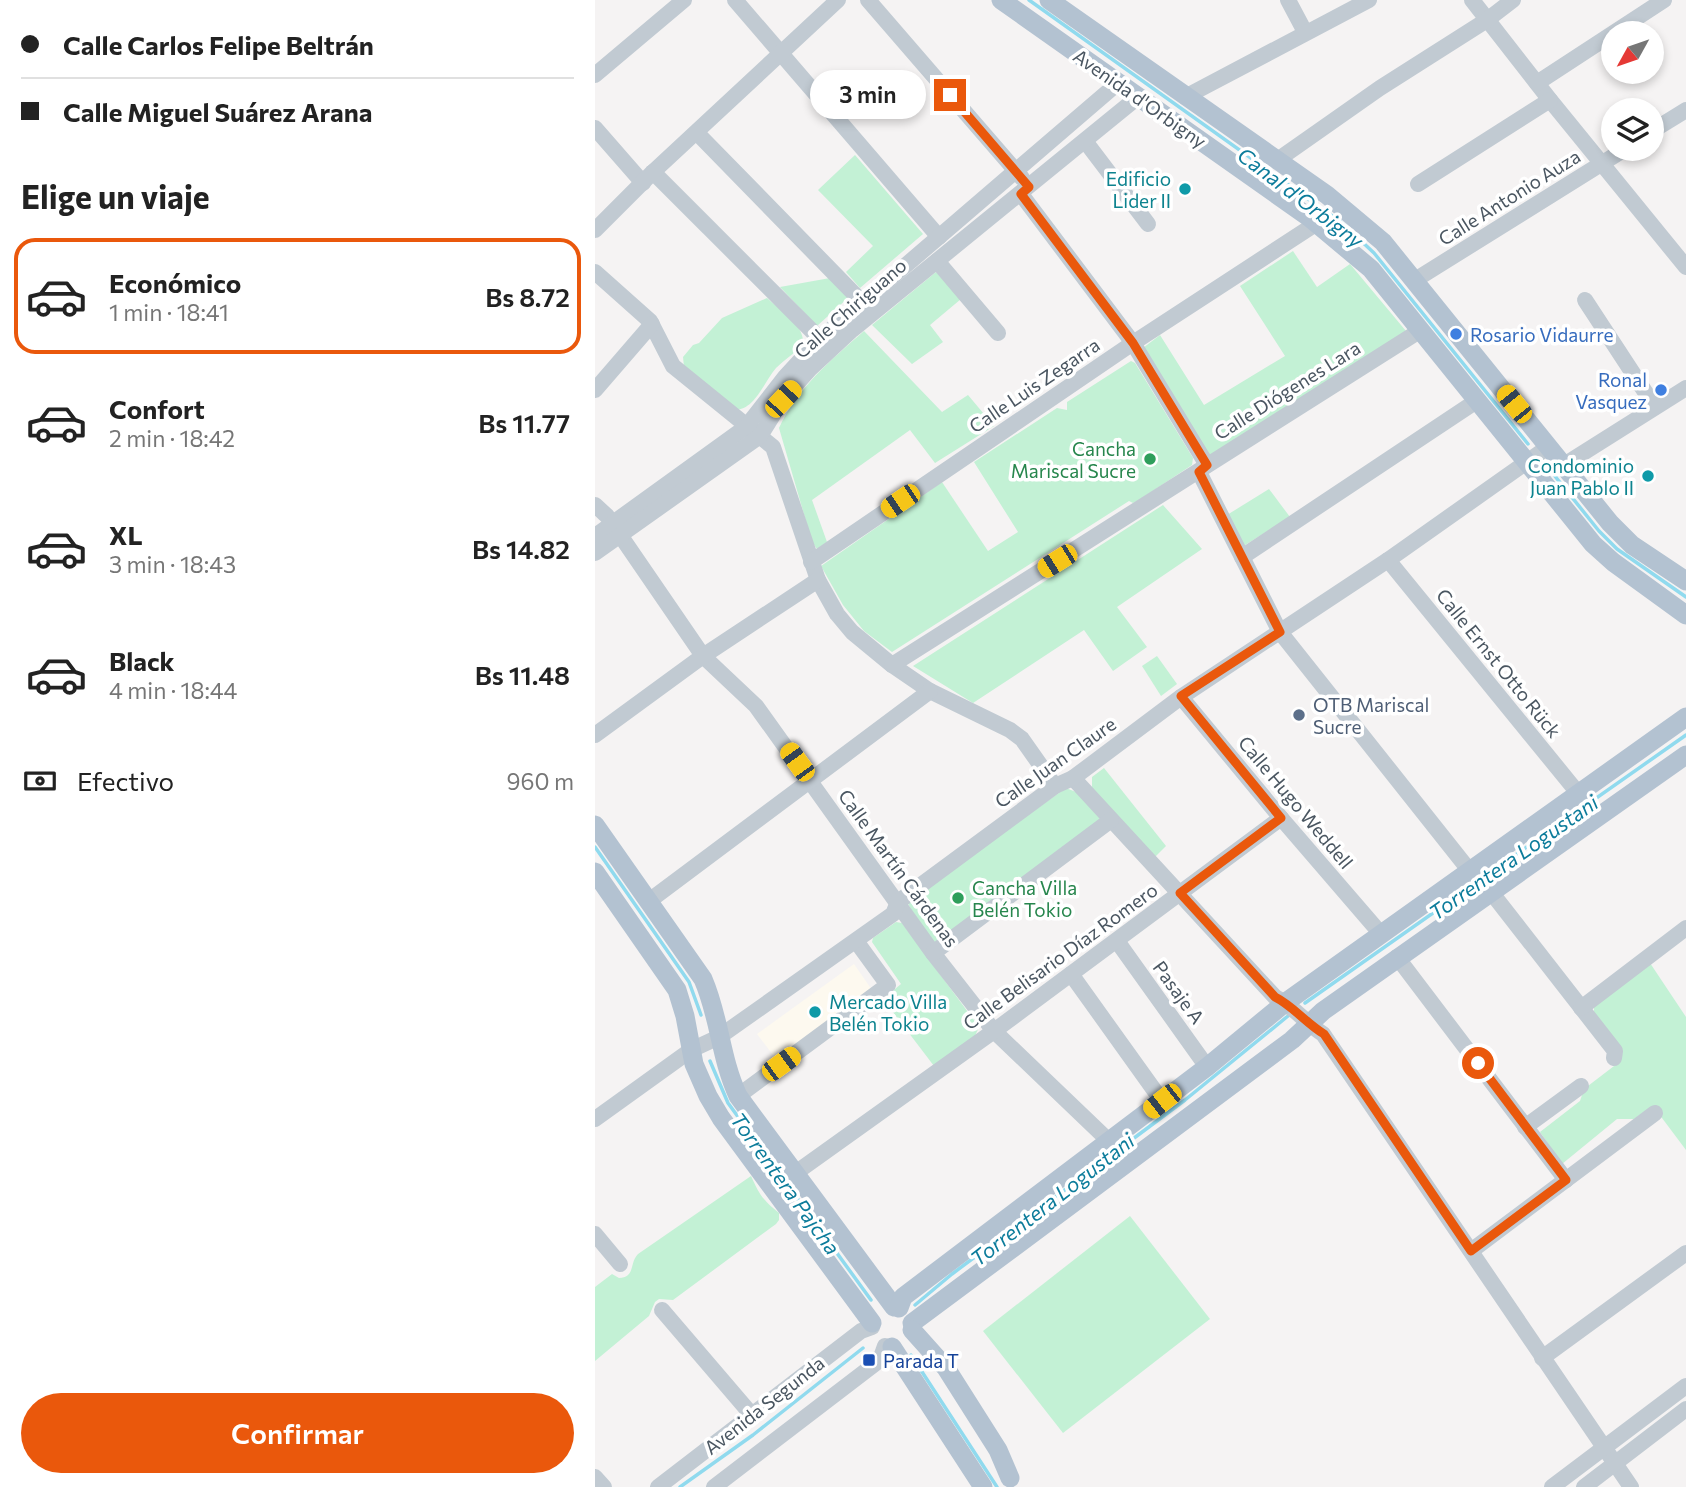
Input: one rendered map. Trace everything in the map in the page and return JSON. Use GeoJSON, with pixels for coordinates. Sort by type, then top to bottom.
{"type":"FeatureCollection","features":[{"type":"Feature","properties":{"kind":"main road","name":"Avenida d'Orbigny"},"geometry":{"type":"LineString","coordinates":[[1001,0],[1317,223],[1371,270],[1593,544],[1622,569],[1686,615]]}},
{"type":"Feature","properties":{"kind":"main road","name":"Avenida d'Orbigny"},"geometry":{"type":"LineString","coordinates":[[1049,0],[1359,219],[1383,242],[1415,280],[1610,523],[1632,545],[1686,581]]}},
{"type":"Feature","properties":{"kind":"main road"},"geometry":{"type":"LineString","coordinates":[[872,1325],[880,1311],[896,1308],[903,1297],[1110,1142],[1286,1002],[1686,717]]}},
{"type":"Feature","properties":{"kind":"main road"},"geometry":{"type":"LineString","coordinates":[[889,1347],[904,1343],[912,1327],[1223,1092],[1323,1011],[1686,755]]}},
{"type":"Feature","properties":{"kind":"main road"},"geometry":{"type":"LineString","coordinates":[[595,825],[703,979],[712,999],[727,1072],[738,1096],[896,1308],[907,1314],[912,1327],[936,1360],[946,1368],[998,1450],[1013,1483]]}},
{"type":"Feature","properties":{"kind":"main road"},"geometry":{"type":"LineString","coordinates":[[595,872],[677,990],[694,1064],[721,1118],[872,1325],[876,1338],[889,1347],[983,1487]]}},
{"type":"Feature","properties":{"kind":"street"},"geometry":{"type":"LineString","coordinates":[[595,75],[684,0]]}},
{"type":"Feature","properties":{"kind":"street"},"geometry":{"type":"LineString","coordinates":[[735,0],[939,237]]}},
{"type":"Feature","properties":{"kind":"street"},"geometry":{"type":"LineString","coordinates":[[595,229],[838,0]]}},
{"type":"Feature","properties":{"kind":"street"},"geometry":{"type":"LineString","coordinates":[[868,0],[1016,172],[1025,190],[1133,343],[1203,468],[1242,557],[1280,632],[1469,870]]}},
{"type":"Feature","properties":{"kind":"street"},"geometry":{"type":"LineString","coordinates":[[1288,0],[1305,32]]}},
{"type":"Feature","properties":{"kind":"street"},"geometry":{"type":"LineString","coordinates":[[1185,97],[1369,0]]}},
{"type":"Feature","properties":{"kind":"street"},"geometry":{"type":"LineString","coordinates":[[1472,0],[1686,267]]}},
{"type":"Feature","properties":{"kind":"street"},"geometry":{"type":"LineString","coordinates":[[1276,161],[1513,0]]}},
{"type":"Feature","properties":{"kind":"street"},"geometry":{"type":"LineString","coordinates":[[1537,83],[1654,2]]}},
{"type":"Feature","properties":{"kind":"street","name":"Calle Chiriguano"},"geometry":{"type":"LineString","coordinates":[[595,536],[616,530],[760,436],[783,399],[810,369],[852,330],[867,308],[939,237],[1118,83]]}},
{"type":"Feature","properties":{"kind":"street","name":"Calle Chiriguano"},"geometry":{"type":"LineString","coordinates":[[595,553],[616,530],[746,427],[785,377],[820,339],[937,261],[1138,97]]}},
{"type":"Feature","properties":{"kind":"street"},"geometry":{"type":"LineString","coordinates":[[1419,184],[1550,100]]}},
{"type":"Feature","properties":{"kind":"street"},"geometry":{"type":"LineString","coordinates":[[1664,124],[1686,110]]}},
{"type":"Feature","properties":{"kind":"street"},"geometry":{"type":"LineString","coordinates":[[595,128],[820,339]]}},
{"type":"Feature","properties":{"kind":"street"},"geometry":{"type":"LineString","coordinates":[[697,133],[867,308]]}},
{"type":"Feature","properties":{"kind":"street"},"geometry":{"type":"LineString","coordinates":[[1085,141],[1148,224]]}},
{"type":"Feature","properties":{"kind":"street","name":"Calle Antonio Auza"},"geometry":{"type":"LineString","coordinates":[[1415,280],[1606,161]]}},
{"type":"Feature","properties":{"kind":"street","name":"Calle Luis Zegarra"},"geometry":{"type":"LineString","coordinates":[[811,562],[1133,343],[1317,223]]}},
{"type":"Feature","properties":{"kind":"street"},"geometry":{"type":"LineString","coordinates":[[937,261],[998,333]]}},
{"type":"Feature","properties":{"kind":"street"},"geometry":{"type":"LineString","coordinates":[[595,272],[652,324],[673,366],[772,447],[818,580],[837,614],[852,632],[892,666],[930,691],[1010,730],[1022,739],[1055,786]]}},
{"type":"Feature","properties":{"kind":"street"},"geometry":{"type":"LineString","coordinates":[[1585,300],[1655,407]]}},
{"type":"Feature","properties":{"kind":"street"},"geometry":{"type":"LineString","coordinates":[[595,390],[652,324]]}},
{"type":"Feature","properties":{"kind":"street","name":"Calle Diógenes Lara"},"geometry":{"type":"LineString","coordinates":[[892,666],[1421,330]]}},
{"type":"Feature","properties":{"kind":"street"},"geometry":{"type":"LineString","coordinates":[[1564,465],[1686,388]]}},
{"type":"Feature","properties":{"kind":"street"},"geometry":{"type":"LineString","coordinates":[[1242,557],[1478,400]]}},
{"type":"Feature","properties":{"kind":"street","name":"Calle Juan Claure"},"geometry":{"type":"LineString","coordinates":[[595,1118],[691,1050],[719,1037],[856,941],[893,914],[898,902],[1055,786],[1073,778],[1181,696],[1388,560],[1548,447]]}},
{"type":"Feature","properties":{"kind":"street","name":"Calle Martín Cárdenas"},"geometry":{"type":"LineString","coordinates":[[595,506],[607,516],[703,656],[757,706],[933,953],[994,1031],[1110,1142]]}},
{"type":"Feature","properties":{"kind":"street","name":"Calle Ernst Otto Rück"},"geometry":{"type":"LineString","coordinates":[[1388,560],[1577,793]]}},
{"type":"Feature","properties":{"kind":"street"},"geometry":{"type":"LineString","coordinates":[[595,734],[703,656],[818,580]]}},
{"type":"Feature","properties":{"kind":"street"},"geometry":{"type":"LineString","coordinates":[[649,901],[930,691]]}},
{"type":"Feature","properties":{"kind":"street","name":"Calle Hugo Weddell"},"geometry":{"type":"LineString","coordinates":[[1181,696],[1381,934]]}},
{"type":"Feature","properties":{"kind":"street"},"geometry":{"type":"LineString","coordinates":[[1073,778],[1275,997],[1286,1002],[1309,1025],[1324,1034],[1631,1487]]}},
{"type":"Feature","properties":{"kind":"street","name":"Calle Belisario Díaz Romero"},"geometry":{"type":"LineString","coordinates":[[794,1174],[994,1031],[1281,818]]}},
{"type":"Feature","properties":{"kind":"street"},"geometry":{"type":"LineString","coordinates":[[933,953],[1111,820]]}},
{"type":"Feature","properties":{"kind":"street"},"geometry":{"type":"LineString","coordinates":[[1491,892],[1615,1051],[1614,1058]]}},
{"type":"Feature","properties":{"kind":"street"},"geometry":{"type":"LineString","coordinates":[[1581,1008],[1686,928]]}},
{"type":"Feature","properties":{"kind":"street"},"geometry":{"type":"LineString","coordinates":[[738,1096],[888,985],[856,941]]}},
{"type":"Feature","properties":{"kind":"street","name":"Pasaje A"},"geometry":{"type":"LineString","coordinates":[[1117,941],[1207,1067]]}},
{"type":"Feature","properties":{"kind":"street"},"geometry":{"type":"LineString","coordinates":[[1397,957],[1566,1180]]}},
{"type":"Feature","properties":{"kind":"street"},"geometry":{"type":"LineString","coordinates":[[1071,974],[1162,1101]]}},
{"type":"Feature","properties":{"kind":"street"},"geometry":{"type":"LineString","coordinates":[[1525,1127],[1581,1086]]}},
{"type":"Feature","properties":{"kind":"street"},"geometry":{"type":"LineString","coordinates":[[1471,1251],[1655,1113]]}},
{"type":"Feature","properties":{"kind":"street"},"geometry":{"type":"LineString","coordinates":[[595,1234],[620,1264]]}},
{"type":"Feature","properties":{"kind":"street"},"geometry":{"type":"LineString","coordinates":[[1542,1358],[1686,1253]]}},
{"type":"Feature","properties":{"kind":"street"},"geometry":{"type":"LineString","coordinates":[[662,1310],[751,1414]]}},
{"type":"Feature","properties":{"kind":"street","name":"Avenida Segunda"},"geometry":{"type":"LineString","coordinates":[[658,1487],[872,1325]]}},
{"type":"Feature","properties":{"kind":"street","name":"Avenida Segunda"},"geometry":{"type":"LineString","coordinates":[[714,1487],[880,1360],[889,1347]]}},
{"type":"Feature","properties":{"kind":"street"},"geometry":{"type":"LineString","coordinates":[[1552,1487],[1686,1386]]}},
{"type":"Feature","properties":{"kind":"street"},"geometry":{"type":"LineString","coordinates":[[1584,1487],[1686,1409]]}},
{"type":"Feature","properties":{"kind":"street"},"geometry":{"type":"LineString","coordinates":[[595,1477],[604,1487]]}},
{"type":"Feature","properties":{"kind":"shaded area","name":"Mercado Villa Belén Tokio"},"geometry":{"type":"Polygon","coordinates":[[[854,964],[872,990],[776,1059],[757,1034],[854,964]]]}},
{"type":"Feature","properties":{"kind":"green space"},"geometry":{"type":"Polygon","coordinates":[[[855,155],[923,234],[860,288],[846,272],[873,246],[818,190],[855,155]]]}},
{"type":"Feature","properties":{"kind":"green space"},"geometry":{"type":"Polygon","coordinates":[[[1293,251],[1317,287],[1350,264],[1406,331],[1209,457],[1143,348],[1160,335],[1204,405],[1285,356],[1240,286],[1293,251]]]}},
{"type":"Feature","properties":{"kind":"green space"},"geometry":{"type":"Polygon","coordinates":[[[936,272],[961,299],[930,325],[943,342],[912,364],[872,325],[936,272]]]}},
{"type":"Feature","properties":{"kind":"green space"},"geometry":{"type":"Polygon","coordinates":[[[830,278],[849,297],[817,326],[780,287],[830,278]]]}},
{"type":"Feature","properties":{"kind":"green space"},"geometry":{"type":"Polygon","coordinates":[[[767,298],[797,325],[803,338],[803,346],[776,368],[753,401],[741,409],[733,410],[684,367],[683,357],[722,318],[767,298]]]}},
{"type":"Feature","properties":{"kind":"green space"},"geometry":{"type":"Polygon","coordinates":[[[864,331],[942,412],[968,395],[994,426],[935,463],[910,430],[812,500],[827,542],[817,549],[812,542],[779,428],[806,387],[864,331]]]}},
{"type":"Feature","properties":{"kind":"green space"},"geometry":{"type":"Polygon","coordinates":[[[1131,361],[1135,363],[1193,458],[1192,465],[1139,500],[1133,503],[1129,501],[892,652],[864,631],[843,605],[821,566],[942,482],[988,551],[1018,532],[974,462],[1057,408],[1067,410],[1067,402],[1131,361]]]}},
{"type":"Feature","properties":{"kind":"green space"},"geometry":{"type":"Polygon","coordinates":[[[1269,489],[1290,517],[1242,547],[1227,515],[1269,489]]]}},
{"type":"Feature","properties":{"kind":"green space"},"geometry":{"type":"Polygon","coordinates":[[[1163,505],[1202,549],[1117,607],[1147,647],[1113,671],[1084,630],[973,703],[913,666],[1163,505]]]}},
{"type":"Feature","properties":{"kind":"green space"},"geometry":{"type":"Polygon","coordinates":[[[1157,656],[1177,684],[1161,696],[1142,666],[1157,656]]]}},
{"type":"Feature","properties":{"kind":"green space"},"geometry":{"type":"Polygon","coordinates":[[[1104,768],[1166,846],[1154,858],[1092,790],[1092,777],[1104,768]]]}},
{"type":"Feature","properties":{"kind":"green space"},"geometry":{"type":"Polygon","coordinates":[[[1066,788],[1076,792],[1100,817],[1099,821],[936,943],[933,942],[910,908],[910,898],[1066,788]]]}},
{"type":"Feature","properties":{"kind":"green space"},"geometry":{"type":"Polygon","coordinates":[[[896,922],[902,923],[979,1027],[975,1036],[934,1066],[883,999],[901,984],[872,942],[873,938],[896,922]]]}},
{"type":"Feature","properties":{"kind":"green space"},"geometry":{"type":"Polygon","coordinates":[[[1650,963],[1686,1017],[1686,1150],[1656,1110],[1648,1109],[1634,1119],[1617,1119],[1562,1164],[1540,1132],[1580,1101],[1584,1089],[1618,1063],[1594,1014],[1594,1007],[1650,963]]]}},
{"type":"Feature","properties":{"kind":"green space"},"geometry":{"type":"Polygon","coordinates":[[[751,1176],[762,1197],[779,1213],[776,1224],[673,1300],[659,1299],[655,1302],[649,1316],[595,1361],[595,1287],[612,1274],[619,1278],[628,1275],[638,1254],[751,1176]]]}},
{"type":"Feature","properties":{"kind":"green space"},"geometry":{"type":"Polygon","coordinates":[[[1130,1216],[1210,1319],[1063,1433],[983,1331],[1130,1216]]]}},
{"type":"Feature","properties":{"kind":"waterway","name":"Canal d'Orbigny"},"geometry":{"type":"LineString","coordinates":[[1029,0],[1342,223],[1374,253],[1528,444]]}},
{"type":"Feature","properties":{"kind":"waterway","name":"Canal d'Orbigny"},"geometry":{"type":"LineString","coordinates":[[1546,465],[1599,531],[1617,549],[1686,597]]}},
{"type":"Feature","properties":{"kind":"waterway","name":"Torrentera Logustani"},"geometry":{"type":"LineString","coordinates":[[1305,1003],[1686,735]]}},
{"type":"Feature","properties":{"kind":"waterway","name":"Torrentera Pajcha"},"geometry":{"type":"LineString","coordinates":[[595,847],[689,982],[701,1015]]}},
{"type":"Feature","properties":{"kind":"waterway","name":"Torrentera Logustani"},"geometry":{"type":"LineString","coordinates":[[915,1305],[952,1274],[1185,1100],[1288,1016]]}},
{"type":"Feature","properties":{"kind":"waterway","name":"Torrentera Pajcha"},"geometry":{"type":"LineString","coordinates":[[710,1061],[728,1103],[871,1300]]}},
{"type":"Feature","properties":{"kind":"waterway","name":"Torrentera Logustani"},"geometry":{"type":"LineString","coordinates":[[680,1487],[753,1435],[863,1348]]}},
{"type":"Feature","properties":{"kind":"waterway","name":"Torrentera Pajcha"},"geometry":{"type":"LineString","coordinates":[[911,1355],[997,1487]]}},
{"type":"Feature","properties":{"kind":"place","name":"Edificio Lider II"},"geometry":{"type":"Point","coordinates":[1185,189]}},
{"type":"Feature","properties":{"kind":"place","name":"Rosario Vidaurre"},"geometry":{"type":"Point","coordinates":[1456,334]}},
{"type":"Feature","properties":{"kind":"place","name":"Ronal Vasquez"},"geometry":{"type":"Point","coordinates":[1661,390]}},
{"type":"Feature","properties":{"kind":"place","name":"Cancha Mariscal Sucre"},"geometry":{"type":"Point","coordinates":[1150,459]}},
{"type":"Feature","properties":{"kind":"place","name":"Condominio Juan Pablo II"},"geometry":{"type":"Point","coordinates":[1648,476]}},
{"type":"Feature","properties":{"kind":"place","name":"OTB Mariscal Sucre"},"geometry":{"type":"Point","coordinates":[1299,715]}},
{"type":"Feature","properties":{"kind":"place","name":"Cancha Villa Belén Tokio"},"geometry":{"type":"Point","coordinates":[958,898]}},
{"type":"Feature","properties":{"kind":"place","name":"Mercado Villa Belén Tokio"},"geometry":{"type":"Point","coordinates":[815,1012]}},
{"type":"Feature","properties":{"kind":"place","name":"Parada T"},"geometry":{"type":"Point","coordinates":[869,1360]}},
{"type":"Feature","properties":{"kind":"route"},"geometry":{"type":"LineString","coordinates":[[950,95],[1029,187],[1021,194],[1133,343],[1207,465],[1199,472],[1280,632],[1181,696],[1281,818],[1180,893],[1275,997],[1286,1002],[1309,1025],[1324,1034],[1471,1251],[1566,1180],[1478,1063]]}}]}
